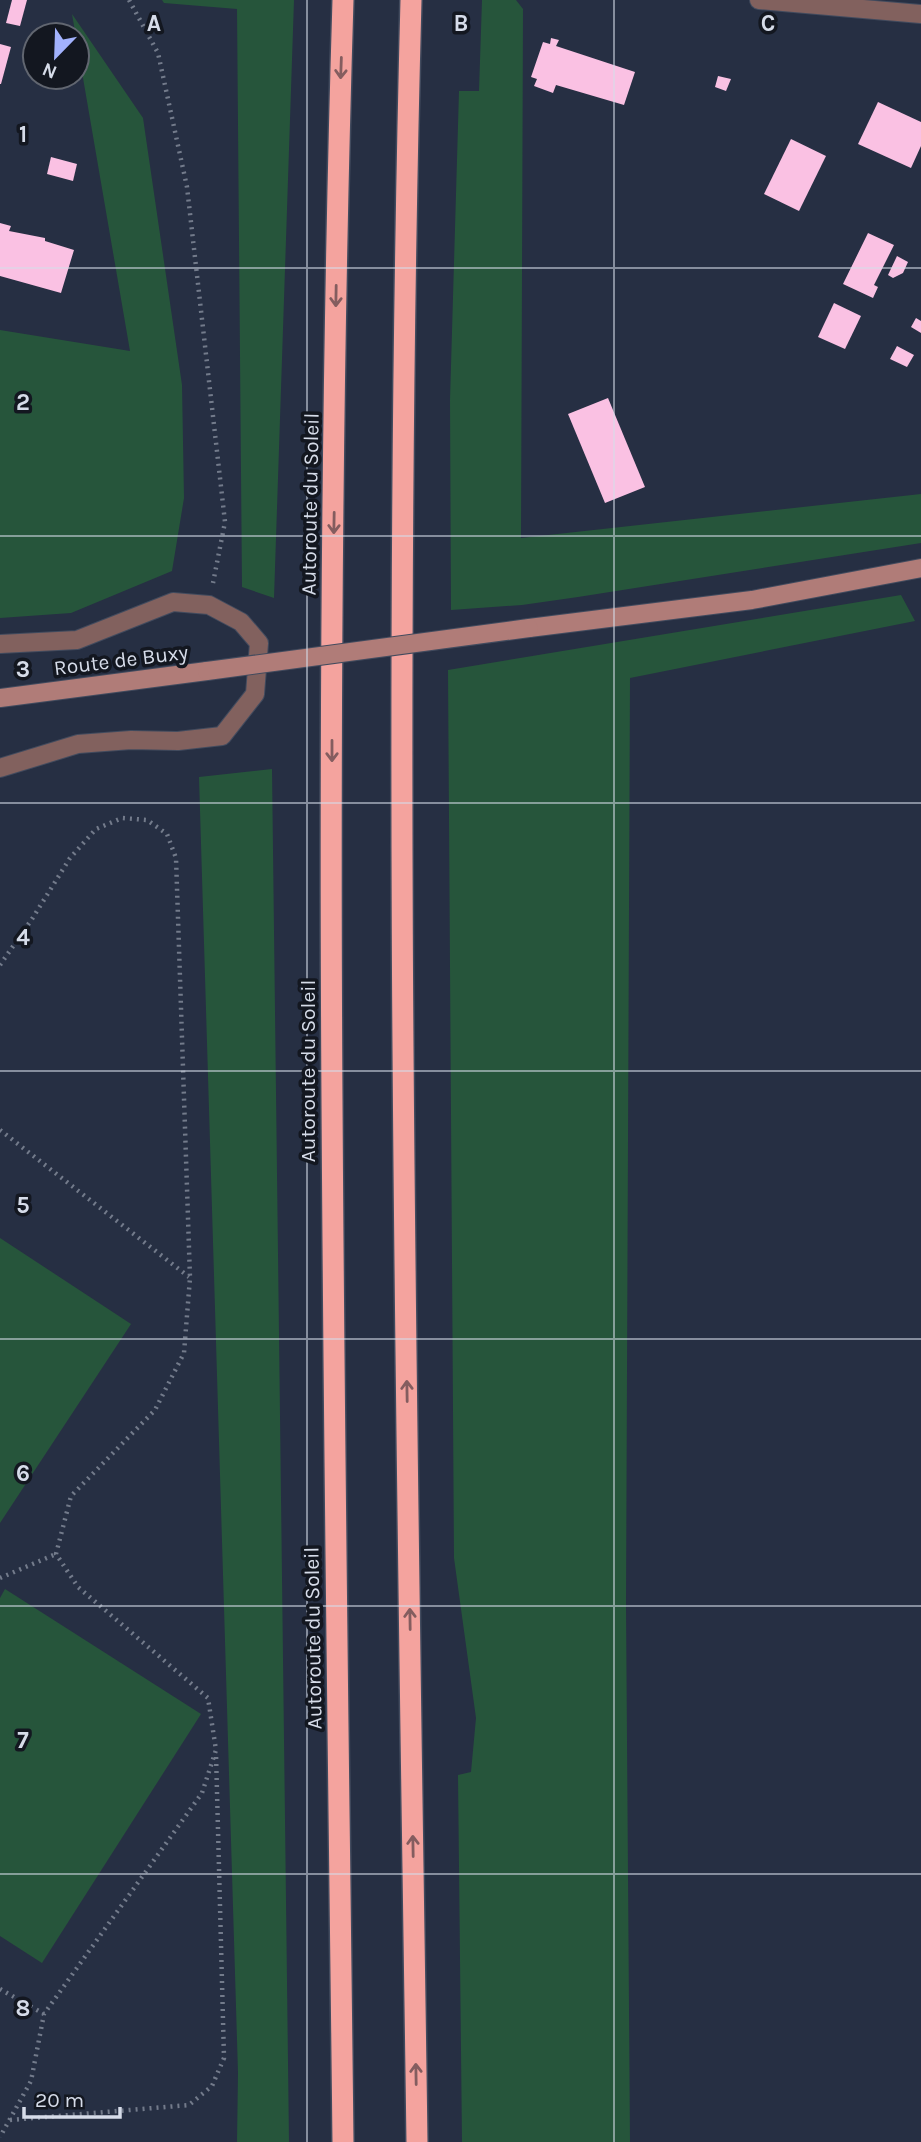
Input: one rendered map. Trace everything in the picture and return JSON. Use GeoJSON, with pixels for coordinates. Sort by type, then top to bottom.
{"type":"FeatureCollection","features":[{"type":"Feature","properties":{"kind":"highway","name":"Autoroute du Soleil"},"geometry":{"type":"LineString","coordinates":[[343,0],[338,169],[332,759],[332,1233],[343,2142]]}},
{"type":"Feature","properties":{"kind":"highway"},"geometry":{"type":"LineString","coordinates":[[411,0],[407,168],[403,755],[405,1229],[417,2142]]}},
{"type":"Feature","properties":{"kind":"main road","name":"Route de Buxy"},"geometry":{"type":"LineString","coordinates":[[0,698],[752,600],[921,568]]}},
{"type":"Feature","properties":{"kind":"street"},"geometry":{"type":"LineString","coordinates":[[759,0],[921,14]]}},
{"type":"Feature","properties":{"kind":"street"},"geometry":{"type":"LineString","coordinates":[[0,644],[77,640],[173,602],[209,605],[241,622],[259,643],[255,695],[222,736],[178,741],[131,740],[78,744],[0,768]]}},
{"type":"Feature","properties":{"kind":"path"},"geometry":{"type":"LineString","coordinates":[[129,0],[158,53],[187,187],[225,522],[209,605]]}},
{"type":"Feature","properties":{"kind":"path"},"geometry":{"type":"LineString","coordinates":[[0,965],[70,858],[96,829],[122,818],[135,818],[147,820],[167,834],[176,858],[190,1278],[184,1353],[155,1410],[71,1496],[56,1554],[78,1587],[208,1698],[216,1750],[224,2058],[212,2086],[189,2105],[9,2120]]}},
{"type":"Feature","properties":{"kind":"path"},"geometry":{"type":"LineString","coordinates":[[0,1130],[190,1278]]}},
{"type":"Feature","properties":{"kind":"path"},"geometry":{"type":"LineString","coordinates":[[0,1577],[56,1554]]}},
{"type":"Feature","properties":{"kind":"path"},"geometry":{"type":"LineString","coordinates":[[0,2137],[31,2081],[44,2014],[202,1793],[216,1750]]}},
{"type":"Feature","properties":{"kind":"path"},"geometry":{"type":"LineString","coordinates":[[0,1989],[44,2014]]}},
{"type":"Feature","properties":{"kind":"green space"},"geometry":{"type":"Polygon","coordinates":[[[162,0],[294,0],[274,598],[242,587],[237,9],[164,3],[162,0]]]}},
{"type":"Feature","properties":{"kind":"green space"},"geometry":{"type":"Polygon","coordinates":[[[482,0],[516,0],[523,9],[521,538],[921,494],[921,543],[522,605],[451,610],[450,400],[459,91],[479,91],[482,0]]]}},
{"type":"Feature","properties":{"kind":"green space"},"geometry":{"type":"Polygon","coordinates":[[[91,42],[143,118],[182,385],[184,498],[172,571],[71,613],[0,618],[0,330],[130,351],[85,91],[91,91],[91,42]]]}},
{"type":"Feature","properties":{"kind":"green space"},"geometry":{"type":"Polygon","coordinates":[[[901,595],[915,621],[630,678],[626,1606],[630,2142],[462,2142],[458,1775],[471,1772],[476,1718],[454,1558],[448,670],[901,595]]]}},
{"type":"Feature","properties":{"kind":"green space"},"geometry":{"type":"Polygon","coordinates":[[[272,769],[289,2142],[237,2142],[238,2073],[199,777],[272,769]]]}},
{"type":"Feature","properties":{"kind":"green space"},"geometry":{"type":"Polygon","coordinates":[[[0,1238],[131,1324],[0,1523],[0,1238]]]}},
{"type":"Feature","properties":{"kind":"green space"},"geometry":{"type":"Polygon","coordinates":[[[5,1589],[201,1714],[42,1963],[0,1936],[0,1598],[5,1589]]]}},
{"type":"Feature","properties":{"kind":"building"},"geometry":{"type":"Polygon","coordinates":[[[12,0],[27,0],[20,26],[6,23],[12,0]]]}},
{"type":"Feature","properties":{"kind":"building"},"geometry":{"type":"Polygon","coordinates":[[[551,38],[559,40],[556,46],[635,72],[624,105],[556,85],[553,93],[534,86],[537,79],[531,77],[543,42],[550,44],[551,38]]]}},
{"type":"Feature","properties":{"kind":"building"},"geometry":{"type":"Polygon","coordinates":[[[0,44],[11,47],[1,84],[0,84],[0,44]]]}},
{"type":"Feature","properties":{"kind":"building"},"geometry":{"type":"Polygon","coordinates":[[[718,76],[731,79],[726,91],[715,87],[718,76]]]}},
{"type":"Feature","properties":{"kind":"building"},"geometry":{"type":"Polygon","coordinates":[[[878,102],[921,122],[921,146],[911,168],[858,144],[878,102]]]}},
{"type":"Feature","properties":{"kind":"building"},"geometry":{"type":"Polygon","coordinates":[[[791,139],[826,156],[799,211],[764,194],[791,139]]]}},
{"type":"Feature","properties":{"kind":"building"},"geometry":{"type":"Polygon","coordinates":[[[51,157],[77,164],[73,181],[47,174],[51,157]]]}},
{"type":"Feature","properties":{"kind":"building"},"geometry":{"type":"Polygon","coordinates":[[[0,223],[11,226],[9,231],[45,238],[45,241],[74,250],[61,293],[0,276],[0,223]]]}},
{"type":"Feature","properties":{"kind":"building"},"geometry":{"type":"Polygon","coordinates":[[[868,233],[894,245],[874,285],[878,287],[873,298],[843,284],[868,233]]]}},
{"type":"Feature","properties":{"kind":"building"},"geometry":{"type":"Polygon","coordinates":[[[897,256],[908,262],[903,273],[893,278],[888,275],[897,256]]]}},
{"type":"Feature","properties":{"kind":"building"},"geometry":{"type":"Polygon","coordinates":[[[834,303],[861,316],[845,349],[818,337],[834,303]]]}},
{"type":"Feature","properties":{"kind":"building"},"geometry":{"type":"Polygon","coordinates":[[[916,318],[921,321],[921,333],[911,327],[916,318]]]}},
{"type":"Feature","properties":{"kind":"building"},"geometry":{"type":"Polygon","coordinates":[[[897,346],[914,355],[907,367],[890,359],[897,346]]]}},
{"type":"Feature","properties":{"kind":"building"},"geometry":{"type":"Polygon","coordinates":[[[608,398],[645,487],[605,503],[568,414],[608,398]]]}}]}
